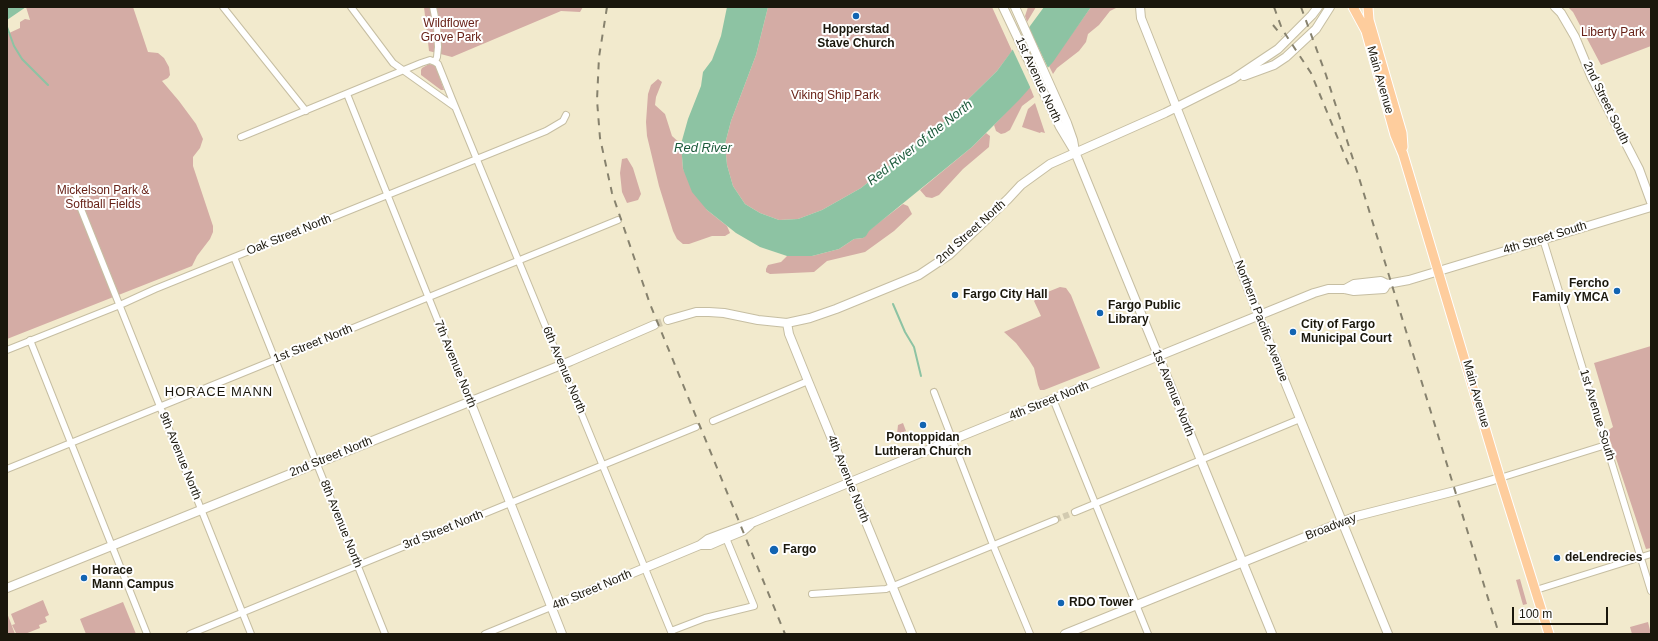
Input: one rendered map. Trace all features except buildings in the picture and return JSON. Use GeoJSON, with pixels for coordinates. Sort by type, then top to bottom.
{"type":"FeatureCollection","features":[{"type":"Feature","properties":{"kind":"main road","name":"Main Avenue"},"geometry":{"type":"LineString","coordinates":[[1353,7],[1366,31],[1395,134],[1403,154],[1500,478],[1549,634]]}},
{"type":"Feature","properties":{"kind":"main road","name":"Main Avenue"},"geometry":{"type":"LineString","coordinates":[[1368,7],[1369,20],[1402,133],[1403,154]]}},
{"type":"Feature","properties":{"kind":"street"},"geometry":{"type":"LineString","coordinates":[[223,7],[306,111]]}},
{"type":"Feature","properties":{"kind":"street"},"geometry":{"type":"LineString","coordinates":[[351,7],[393,63],[455,107]]}},
{"type":"Feature","properties":{"kind":"street"},"geometry":{"type":"LineString","coordinates":[[241,137],[421,63],[430,60],[435,62],[438,47],[437,27],[433,7]]}},
{"type":"Feature","properties":{"kind":"street","name":"1st Avenue North"},"geometry":{"type":"LineString","coordinates":[[1003,7],[1063,125]]}},
{"type":"Feature","properties":{"kind":"street","name":"1st Avenue North"},"geometry":{"type":"LineString","coordinates":[[1014,7],[1075,152],[1272,634]]}},
{"type":"Feature","properties":{"kind":"street","name":"Northern Pacific Avenue"},"geometry":{"type":"LineString","coordinates":[[1140,7],[1141,18],[1176,108],[1300,419],[1388,634]]}},
{"type":"Feature","properties":{"kind":"street","name":"2nd Street North"},"geometry":{"type":"LineString","coordinates":[[668,320],[696,312],[709,312],[788,323],[810,318],[836,309],[919,275],[949,255],[1021,185],[1050,164],[1176,108],[1233,79],[1278,48],[1312,15],[1318,7]]}},
{"type":"Feature","properties":{"kind":"street","name":"2nd Street North"},"geometry":{"type":"LineString","coordinates":[[1233,79],[1274,65],[1286,57],[1316,29],[1330,7]]}},
{"type":"Feature","properties":{"kind":"street","name":"2nd Street South"},"geometry":{"type":"LineString","coordinates":[[1555,7],[1561,13],[1575,37],[1592,78],[1639,169],[1651,202]]}},
{"type":"Feature","properties":{"kind":"street","name":"6th Avenue North"},"geometry":{"type":"LineString","coordinates":[[435,62],[439,67],[671,632]]}},
{"type":"Feature","properties":{"kind":"street","name":"7th Avenue North"},"geometry":{"type":"LineString","coordinates":[[347,94],[562,634]]}},
{"type":"Feature","properties":{"kind":"street","name":"Oak Street North"},"geometry":{"type":"LineString","coordinates":[[7,350],[546,130],[564,122],[566,115]]}},
{"type":"Feature","properties":{"kind":"street","name":"9th Avenue North"},"geometry":{"type":"LineString","coordinates":[[73,189],[251,634]]}},
{"type":"Feature","properties":{"kind":"street","name":"4th Street South"},"geometry":{"type":"LineString","coordinates":[[1438,271],[1651,206]]}},
{"type":"Feature","properties":{"kind":"street","name":"1st Street North"},"geometry":{"type":"LineString","coordinates":[[7,469],[618,220]]}},
{"type":"Feature","properties":{"kind":"street","name":"1st Avenue South"},"geometry":{"type":"LineString","coordinates":[[1543,239],[1651,591]]}},
{"type":"Feature","properties":{"kind":"street","name":"8th Avenue North"},"geometry":{"type":"LineString","coordinates":[[234,257],[385,634]]}},
{"type":"Feature","properties":{"kind":"street","name":"4th Street North"},"geometry":{"type":"LineString","coordinates":[[485,634],[700,545],[708,539],[754,522],[1314,293],[1328,289],[1345,289],[1354,284],[1382,281],[1387,284],[1409,280],[1438,271]]}},
{"type":"Feature","properties":{"kind":"street","name":"4th Avenue North"},"geometry":{"type":"LineString","coordinates":[[788,323],[789,334],[912,634]]}},
{"type":"Feature","properties":{"kind":"street","name":"2nd Street North"},"geometry":{"type":"LineString","coordinates":[[7,588],[470,400],[561,365],[654,325]]}},
{"type":"Feature","properties":{"kind":"street"},"geometry":{"type":"LineString","coordinates":[[30,340],[147,634]]}},
{"type":"Feature","properties":{"kind":"street"},"geometry":{"type":"LineString","coordinates":[[712,421],[808,381]]}},
{"type":"Feature","properties":{"kind":"street"},"geometry":{"type":"LineString","coordinates":[[934,392],[993,545],[1030,634]]}},
{"type":"Feature","properties":{"kind":"street"},"geometry":{"type":"LineString","coordinates":[[1054,399],[1148,634]]}},
{"type":"Feature","properties":{"kind":"street"},"geometry":{"type":"LineString","coordinates":[[1075,512],[1300,419]]}},
{"type":"Feature","properties":{"kind":"street","name":"3rd Street North"},"geometry":{"type":"LineString","coordinates":[[190,634],[696,427]]}},
{"type":"Feature","properties":{"kind":"street","name":"Broadway"},"geometry":{"type":"LineString","coordinates":[[1065,634],[1357,516],[1455,491],[1606,445]]}},
{"type":"Feature","properties":{"kind":"street"},"geometry":{"type":"LineString","coordinates":[[812,594],[882,589],[892,586],[1055,520]]}},
{"type":"Feature","properties":{"kind":"street","name":"4th Street North"},"geometry":{"type":"LineString","coordinates":[[700,545],[710,545],[743,531],[754,522]]}},
{"type":"Feature","properties":{"kind":"street"},"geometry":{"type":"LineString","coordinates":[[671,632],[705,618],[754,606],[726,538]]}},
{"type":"Feature","properties":{"kind":"street"},"geometry":{"type":"LineString","coordinates":[[1536,590],[1651,554]]}},
{"type":"Feature","properties":{"kind":"green space","name":"Mickelson Park & Softball Fields"},"geometry":{"type":"Polygon","coordinates":[[[26,7],[133,7],[148,52],[158,53],[164,58],[169,67],[170,75],[162,81],[196,124],[203,139],[200,148],[193,157],[193,166],[213,226],[213,232],[192,266],[7,339],[7,34],[20,28],[20,22],[25,19],[30,20],[26,7]]]}},
{"type":"Feature","properties":{"kind":"green space","name":"Wildflower Grove Park"},"geometry":{"type":"Polygon","coordinates":[[[424,7],[583,7],[580,12],[561,11],[452,57],[429,51],[424,7]]]}},
{"type":"Feature","properties":{"kind":"green space","name":"Viking Ship Park"},"geometry":{"type":"Polygon","coordinates":[[[768,7],[992,7],[1012,51],[997,71],[949,118],[861,188],[822,210],[798,219],[779,220],[760,213],[745,204],[733,186],[727,165],[725,144],[731,121],[756,55],[768,7]]]}},
{"type":"Feature","properties":{"kind":"green space"},"geometry":{"type":"Polygon","coordinates":[[[1028,7],[1036,7],[1027,22],[1025,16],[1028,7]]]}},
{"type":"Feature","properties":{"kind":"green space"},"geometry":{"type":"Polygon","coordinates":[[[1091,7],[1118,7],[1110,11],[1099,25],[1088,34],[1086,42],[1079,51],[1057,68],[1053,74],[1049,66],[1091,7]]]}},
{"type":"Feature","properties":{"kind":"green space","name":"Liberty Park"},"geometry":{"type":"Polygon","coordinates":[[[1568,7],[1651,7],[1651,46],[1601,65],[1573,12],[1568,7]]]}},
{"type":"Feature","properties":{"kind":"green space"},"geometry":{"type":"Polygon","coordinates":[[[429,64],[436,67],[444,90],[441,90],[421,75],[422,68],[429,64]]]}},
{"type":"Feature","properties":{"kind":"green space"},"geometry":{"type":"Polygon","coordinates":[[[658,79],[662,82],[656,97],[655,105],[665,114],[672,136],[681,144],[683,169],[707,210],[727,226],[730,233],[725,236],[712,236],[689,244],[683,244],[677,239],[673,231],[659,186],[647,136],[646,122],[648,94],[651,85],[658,79]]]}},
{"type":"Feature","properties":{"kind":"green space"},"geometry":{"type":"Polygon","coordinates":[[[1030,87],[1034,97],[1022,106],[1010,130],[1001,134],[996,131],[994,125],[1030,87]]]}},
{"type":"Feature","properties":{"kind":"green space"},"geometry":{"type":"Polygon","coordinates":[[[1035,103],[1045,133],[1040,133],[1022,127],[1028,109],[1035,103]]]}},
{"type":"Feature","properties":{"kind":"green space"},"geometry":{"type":"Polygon","coordinates":[[[986,133],[990,136],[989,147],[963,169],[939,195],[932,198],[926,197],[920,190],[972,147],[986,133]]]}},
{"type":"Feature","properties":{"kind":"green space"},"geometry":{"type":"Polygon","coordinates":[[[627,158],[633,168],[641,194],[638,200],[627,203],[622,192],[620,173],[622,159],[627,158]]]}},
{"type":"Feature","properties":{"kind":"green space"},"geometry":{"type":"Polygon","coordinates":[[[903,204],[908,206],[912,214],[894,231],[865,252],[827,261],[814,272],[770,274],[766,272],[768,265],[781,262],[787,256],[812,256],[839,249],[854,239],[863,238],[868,231],[903,204]]]}},
{"type":"Feature","properties":{"kind":"green space"},"geometry":{"type":"Polygon","coordinates":[[[1060,287],[1066,288],[1071,295],[1100,368],[1044,390],[1040,390],[1034,368],[1016,343],[1004,332],[1041,316],[1034,301],[1040,295],[1060,287]]]}},
{"type":"Feature","properties":{"kind":"green space"},"geometry":{"type":"Polygon","coordinates":[[[1651,346],[1651,548],[1646,549],[1607,431],[1613,427],[1594,363],[1651,346]]]}},
{"type":"Feature","properties":{"kind":"green space"},"geometry":{"type":"Polygon","coordinates":[[[903,423],[906,431],[897,434],[898,425],[903,423]]]}},
{"type":"Feature","properties":{"kind":"green space"},"geometry":{"type":"Polygon","coordinates":[[[1520,579],[1527,604],[1523,605],[1516,580],[1520,579]]]}},
{"type":"Feature","properties":{"kind":"green space"},"geometry":{"type":"Polygon","coordinates":[[[43,600],[49,615],[45,617],[47,622],[39,625],[40,628],[25,634],[16,633],[12,625],[15,624],[11,614],[43,600]]]}},
{"type":"Feature","properties":{"kind":"green space"},"geometry":{"type":"Polygon","coordinates":[[[123,602],[136,634],[86,634],[80,619],[123,602]]]}},
{"type":"Feature","properties":{"kind":"green space"},"geometry":{"type":"Polygon","coordinates":[[[7,613],[15,634],[7,634],[7,613]]]}},
{"type":"Feature","properties":{"kind":"green space"},"geometry":{"type":"Polygon","coordinates":[[[1648,622],[1651,634],[1632,634],[1630,627],[1648,622]]]}},
{"type":"Feature","properties":{"kind":"water"},"geometry":{"type":"Polygon","coordinates":[[[7,7],[26,7],[7,20],[7,7]]]}},
{"type":"Feature","properties":{"kind":"water","name":"Red River"},"geometry":{"type":"Polygon","coordinates":[[[727,7],[768,7],[756,55],[731,121],[725,144],[727,165],[733,186],[745,204],[760,213],[779,220],[798,219],[822,210],[861,188],[949,118],[997,71],[1044,7],[1091,7],[1053,62],[1019,100],[972,147],[869,231],[866,236],[863,238],[854,239],[839,249],[812,256],[787,256],[760,247],[736,233],[707,210],[692,192],[683,169],[681,144],[688,119],[701,86],[703,72],[712,60],[721,36],[727,7]]]}},
{"type":"Feature","properties":{"kind":"pier"},"geometry":{"type":"Polygon","coordinates":[[[1028,26],[1049,70],[1031,89],[1012,48],[1028,26]]]}},
{"type":"Feature","properties":{"kind":"waterway"},"geometry":{"type":"LineString","coordinates":[[7,27],[14,46],[22,59],[48,85]]}},
{"type":"Feature","properties":{"kind":"waterway"},"geometry":{"type":"LineString","coordinates":[[893,304],[905,332],[914,347],[921,376]]}},
{"type":"Feature","properties":{"kind":"tunnel"},"geometry":{"type":"LineString","coordinates":[[654,325],[668,320]]}},
{"type":"Feature","properties":{"kind":"tunnel"},"geometry":{"type":"LineString","coordinates":[[1055,520],[1075,512]]}},
{"type":"Feature","properties":{"kind":"railway"},"geometry":{"type":"LineString","coordinates":[[607,7],[599,57],[597,100],[600,138],[612,193],[650,304],[785,634]]}},
{"type":"Feature","properties":{"kind":"railway"},"geometry":{"type":"LineString","coordinates":[[1274,7],[1282,29],[1311,73],[1350,168]]}},
{"type":"Feature","properties":{"kind":"railway"},"geometry":{"type":"LineString","coordinates":[[1301,7],[1326,75],[1360,181],[1499,634]]}},
{"type":"Feature","properties":{"kind":"railway"},"geometry":{"type":"LineString","coordinates":[[1273,25],[1282,36]]}},
{"type":"Feature","properties":{"kind":"place","name":"Hopperstad Stave Church"},"geometry":{"type":"Point","coordinates":[856,16]}},
{"type":"Feature","properties":{"kind":"place","name":"Fercho Family YMCA"},"geometry":{"type":"Point","coordinates":[1617,291]}},
{"type":"Feature","properties":{"kind":"place","name":"Fargo City Hall"},"geometry":{"type":"Point","coordinates":[955,295]}},
{"type":"Feature","properties":{"kind":"place","name":"Fargo Public Library"},"geometry":{"type":"Point","coordinates":[1100,313]}},
{"type":"Feature","properties":{"kind":"place","name":"City of Fargo Municipal Court"},"geometry":{"type":"Point","coordinates":[1293,332]}},
{"type":"Feature","properties":{"kind":"place","name":"Pontoppidan Lutheran Church"},"geometry":{"type":"Point","coordinates":[923,425]}},
{"type":"Feature","properties":{"kind":"place","name":"Fargo"},"geometry":{"type":"Point","coordinates":[774,550]}},
{"type":"Feature","properties":{"kind":"place","name":"deLendrecies"},"geometry":{"type":"Point","coordinates":[1557,558]}},
{"type":"Feature","properties":{"kind":"place","name":"Horace Mann Campus"},"geometry":{"type":"Point","coordinates":[84,578]}},
{"type":"Feature","properties":{"kind":"place","name":"RDO Tower"},"geometry":{"type":"Point","coordinates":[1061,603]}},
{"type":"Feature","properties":{"kind":"district","name":"HORACE MANN"},"geometry":{"type":"Point","coordinates":[219,392]}},
{"type":"Feature","properties":{"kind":"water label","name":"Red River of the North"},"geometry":{"type":"Point","coordinates":[920,143]}}]}
